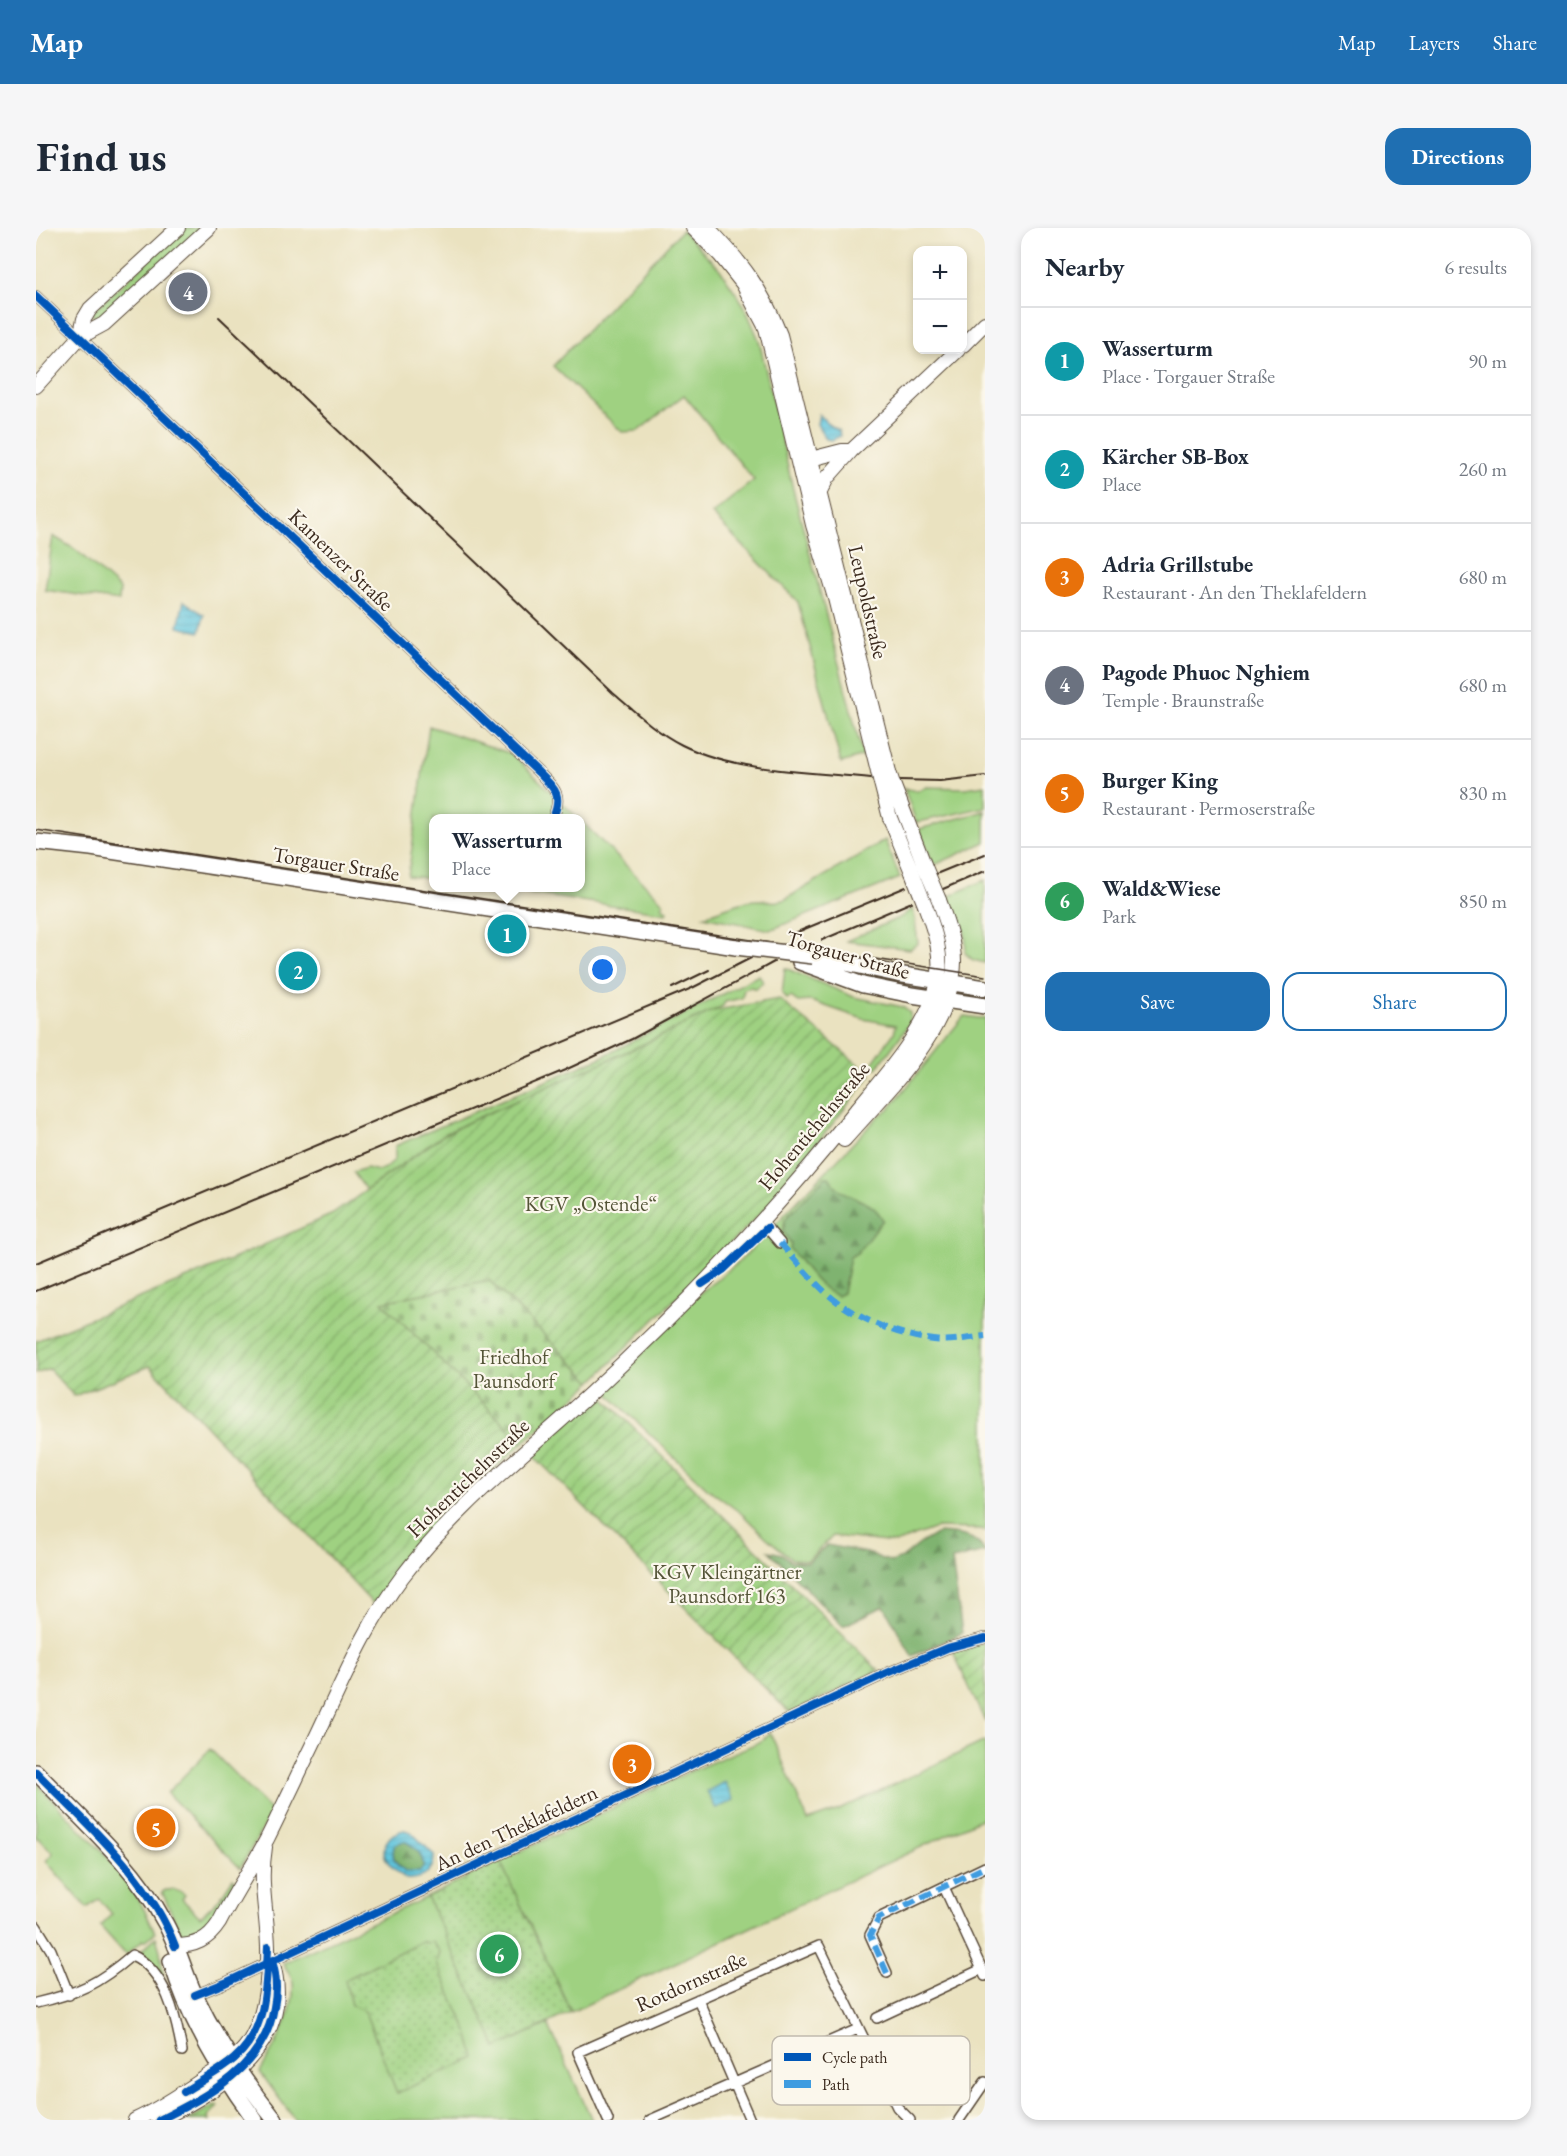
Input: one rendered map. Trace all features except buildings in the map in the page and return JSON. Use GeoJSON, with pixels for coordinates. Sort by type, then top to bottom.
{"type":"FeatureCollection","features":[{"type":"Feature","properties":{"kind":"main road"},"geometry":{"type":"LineString","coordinates":[[80,337],[84,319],[90,309],[178,228]]}},
{"type":"Feature","properties":{"kind":"main road"},"geometry":{"type":"LineString","coordinates":[[36,386],[80,337],[104,324],[209,228]]}},
{"type":"Feature","properties":{"kind":"main road","name":"Leupoldstraße"},"geometry":{"type":"LineString","coordinates":[[693,228],[732,269],[759,311],[771,342],[807,466],[820,492],[885,778],[890,818],[912,872],[932,902]]}},
{"type":"Feature","properties":{"kind":"main road","name":"Leupoldstraße"},"geometry":{"type":"LineString","coordinates":[[708,228],[745,269],[759,289],[771,312],[787,357],[807,466],[813,525],[885,778],[925,867],[945,982],[940,999]]}},
{"type":"Feature","properties":{"kind":"main road"},"geometry":{"type":"LineString","coordinates":[[967,341],[985,323]]}},
{"type":"Feature","properties":{"kind":"main road"},"geometry":{"type":"LineString","coordinates":[[820,492],[827,478],[848,454],[954,354]]}},
{"type":"Feature","properties":{"kind":"main road"},"geometry":{"type":"LineString","coordinates":[[807,466],[848,454]]}},
{"type":"Feature","properties":{"kind":"main road","name":"Torgauer Straße"},"geometry":{"type":"LineString","coordinates":[[36,842],[91,848],[733,946],[985,988]]}},
{"type":"Feature","properties":{"kind":"main road","name":"Torgauer Straße"},"geometry":{"type":"LineString","coordinates":[[806,959],[863,985],[985,1005]]}},
{"type":"Feature","properties":{"kind":"main road","name":"Hohentichelnstraße"},"geometry":{"type":"LineString","coordinates":[[702,1284],[723,1270],[767,1228],[899,1076],[939,1021],[940,999]]}},
{"type":"Feature","properties":{"kind":"main road","name":"Hohentichelnstraße"},"geometry":{"type":"LineString","coordinates":[[174,1946],[189,1946],[198,1943],[214,1931],[267,1839],[357,1651],[387,1599],[419,1555],[480,1490],[591,1393],[702,1284],[775,1207],[840,1130],[940,999]]}},
{"type":"Feature","properties":{"kind":"main road"},"geometry":{"type":"LineString","coordinates":[[36,1772],[135,1876],[165,1922],[195,1995],[223,2048],[229,2070],[275,2120]]}},
{"type":"Feature","properties":{"kind":"main road","name":"Hohentichelnstraße"},"geometry":{"type":"LineString","coordinates":[[229,2070],[250,2060],[268,2030],[277,1992],[270,1962],[262,1890],[263,1860],[267,1839]]}},
{"type":"Feature","properties":{"kind":"main road"},"geometry":{"type":"LineString","coordinates":[[152,1901],[179,1988],[229,2070],[255,2120]]}},
{"type":"Feature","properties":{"kind":"main road"},"geometry":{"type":"LineString","coordinates":[[135,2120],[229,2070]]}},
{"type":"Feature","properties":{"kind":"main road"},"geometry":{"type":"LineString","coordinates":[[159,2120],[193,2103],[229,2070]]}},
{"type":"Feature","properties":{"kind":"street","name":"Kamenzer Straße"},"geometry":{"type":"LineString","coordinates":[[36,296],[538,772],[556,792],[559,802],[555,814]]}},
{"type":"Feature","properties":{"kind":"street"},"geometry":{"type":"LineString","coordinates":[[767,1228],[780,1243]]}},
{"type":"Feature","properties":{"kind":"street","name":"An den Theklafeldern"},"geometry":{"type":"LineString","coordinates":[[195,1995],[885,1674],[947,1648],[985,1638]]}},
{"type":"Feature","properties":{"kind":"street"},"geometry":{"type":"LineString","coordinates":[[887,1973],[870,1935],[879,1918],[985,1867]]}},
{"type":"Feature","properties":{"kind":"street"},"geometry":{"type":"LineString","coordinates":[[877,2018],[984,1973],[944,1887]]}},
{"type":"Feature","properties":{"kind":"street"},"geometry":{"type":"LineString","coordinates":[[36,1926],[51,1950],[69,1995]]}},
{"type":"Feature","properties":{"kind":"street","name":"Rotdornstraße"},"geometry":{"type":"LineString","coordinates":[[608,2120],[578,2052],[819,1946],[858,2029]]}},
{"type":"Feature","properties":{"kind":"street"},"geometry":{"type":"LineString","coordinates":[[36,2003],[69,1995],[92,1986],[132,1955],[140,1958],[163,1987],[174,2013],[182,2051]]}},
{"type":"Feature","properties":{"kind":"street"},"geometry":{"type":"LineString","coordinates":[[698,1999],[750,2120]]}},
{"type":"Feature","properties":{"kind":"street"},"geometry":{"type":"LineString","coordinates":[[842,2036],[858,2029],[862,2036]]}},
{"type":"Feature","properties":{"kind":"street"},"geometry":{"type":"LineString","coordinates":[[650,2120],[772,2066]]}},
{"type":"Feature","properties":{"kind":"street"},"geometry":{"type":"LineString","coordinates":[[970,2103],[985,2082]]}},
{"type":"Feature","properties":{"kind":"street"},"geometry":{"type":"LineString","coordinates":[[896,2105],[910,2120]]}},
{"type":"Feature","properties":{"kind":"street"},"geometry":{"type":"LineString","coordinates":[[958,2120],[969,2105]]}},
{"type":"Feature","properties":{"kind":"green space"},"geometry":{"type":"Polygon","coordinates":[[[184,228],[203,228],[99,322],[91,313],[184,228]]]}},
{"type":"Feature","properties":{"kind":"green space"},"geometry":{"type":"Polygon","coordinates":[[[682,230],[719,268],[744,305],[759,340],[793,489],[863,756],[841,763],[798,602],[712,514],[754,480],[684,395],[638,431],[622,432],[553,366],[682,230]]]}},
{"type":"Feature","properties":{"kind":"green space"},"geometry":{"type":"Polygon","coordinates":[[[53,536],[76,550],[120,589],[119,601],[45,590],[53,536]]]}},
{"type":"Feature","properties":{"kind":"green space"},"geometry":{"type":"Polygon","coordinates":[[[429,726],[512,754],[574,814],[429,814],[429,879],[408,876],[429,726]]]}},
{"type":"Feature","properties":{"kind":"green space"},"geometry":{"type":"Polygon","coordinates":[[[985,785],[985,807],[919,822],[916,822],[904,788],[917,791],[926,787],[965,788],[985,785]]]}},
{"type":"Feature","properties":{"kind":"green space"},"geometry":{"type":"Polygon","coordinates":[[[985,811],[985,842],[933,864],[919,829],[985,811]]]}},
{"type":"Feature","properties":{"kind":"green space"},"geometry":{"type":"Polygon","coordinates":[[[585,825],[664,903],[662,906],[667,911],[666,913],[518,892],[585,892],[585,825]]]}},
{"type":"Feature","properties":{"kind":"green space"},"geometry":{"type":"Polygon","coordinates":[[[885,840],[900,878],[770,930],[704,916],[750,901],[784,900],[885,840]]]}},
{"type":"Feature","properties":{"kind":"green space"},"geometry":{"type":"Polygon","coordinates":[[[985,880],[985,963],[973,960],[965,953],[964,930],[947,897],[985,880]]]}},
{"type":"Feature","properties":{"kind":"green space"},"geometry":{"type":"Polygon","coordinates":[[[912,909],[918,943],[910,949],[846,941],[901,917],[912,909]]]}},
{"type":"Feature","properties":{"kind":"green space"},"geometry":{"type":"Polygon","coordinates":[[[785,968],[854,997],[903,1007],[910,1013],[910,1023],[877,1068],[871,1065],[894,1033],[896,1025],[863,1019],[811,1001],[798,1002],[791,997],[787,999],[782,994],[785,968]]]}},
{"type":"Feature","properties":{"kind":"green space"},"geometry":{"type":"Polygon","coordinates":[[[759,975],[763,982],[756,989],[751,987],[744,989],[742,998],[725,1002],[723,1006],[642,1045],[445,1134],[366,1190],[353,1172],[367,1168],[378,1171],[389,1166],[395,1159],[395,1146],[598,1059],[759,975]]]}},
{"type":"Feature","properties":{"kind":"green space","name":"KGV „Ostende“"},"geometry":{"type":"Polygon","coordinates":[[[779,999],[871,1075],[767,1207],[592,1382],[489,1280],[382,1302],[523,1443],[467,1494],[434,1530],[375,1606],[150,1366],[74,1396],[49,1369],[36,1374],[36,1341],[219,1265],[333,1214],[445,1134],[712,1011],[779,999]]]}},
{"type":"Feature","properties":{"kind":"green space"},"geometry":{"type":"Polygon","coordinates":[[[964,1016],[985,1019],[985,1532],[981,1529],[936,1528],[895,1543],[833,1536],[808,1560],[792,1559],[742,1514],[707,1488],[606,1390],[700,1293],[740,1261],[879,1116],[889,1109],[964,1016]]]}},
{"type":"Feature","properties":{"kind":"green space"},"geometry":{"type":"Polygon","coordinates":[[[825,1177],[829,1177],[845,1193],[874,1208],[883,1220],[857,1253],[850,1257],[843,1293],[837,1296],[823,1288],[811,1276],[790,1249],[791,1244],[783,1231],[785,1219],[825,1177]]]}},
{"type":"Feature","properties":{"kind":"green space","name":"Friedhof Paunsdorf"},"geometry":{"type":"Polygon","coordinates":[[[489,1280],[592,1382],[523,1443],[381,1302],[489,1280]]]}},
{"type":"Feature","properties":{"kind":"green space","name":"KGV Kleingärtner Paunsdorf 163"},"geometry":{"type":"Polygon","coordinates":[[[600,1394],[879,1671],[790,1713],[532,1454],[600,1394]]]}},
{"type":"Feature","properties":{"kind":"green space"},"geometry":{"type":"Polygon","coordinates":[[[938,1533],[971,1538],[985,1552],[952,1560],[962,1633],[912,1656],[884,1606],[843,1626],[769,1551],[782,1554],[791,1561],[808,1562],[827,1545],[867,1553],[891,1562],[902,1558],[938,1533]]]}},
{"type":"Feature","properties":{"kind":"green space"},"geometry":{"type":"Polygon","coordinates":[[[985,1643],[985,1722],[952,1649],[985,1643]]]}},
{"type":"Feature","properties":{"kind":"green space"},"geometry":{"type":"Polygon","coordinates":[[[770,1732],[808,1821],[839,1810],[985,1741],[985,1817],[571,2012],[500,1861],[689,1772],[762,1741],[770,1732]]]}},
{"type":"Feature","properties":{"kind":"green space"},"geometry":{"type":"Polygon","coordinates":[[[210,1749],[272,1812],[240,1868],[167,1793],[210,1749]]]}},
{"type":"Feature","properties":{"kind":"green space"},"geometry":{"type":"Polygon","coordinates":[[[36,1783],[117,1867],[143,1907],[155,1933],[126,1955],[100,1926],[112,1914],[99,1899],[87,1908],[46,1861],[53,1853],[39,1838],[36,1839],[36,1783]]]}},
{"type":"Feature","properties":{"kind":"green space"},"geometry":{"type":"Polygon","coordinates":[[[403,1840],[419,1853],[424,1866],[420,1871],[405,1871],[395,1859],[393,1853],[395,1844],[403,1840]]]}},
{"type":"Feature","properties":{"kind":"green space"},"geometry":{"type":"Polygon","coordinates":[[[500,1861],[571,2012],[497,2048],[427,1897],[500,1861]]]}},
{"type":"Feature","properties":{"kind":"green space"},"geometry":{"type":"Polygon","coordinates":[[[233,1878],[236,1881],[209,1924],[202,1931],[184,1940],[162,1892],[170,1890],[183,1893],[185,1895],[182,1899],[200,1917],[220,1898],[233,1878]]]}},
{"type":"Feature","properties":{"kind":"green space"},"geometry":{"type":"Polygon","coordinates":[[[427,1897],[497,2047],[548,2024],[592,2120],[295,2120],[260,2072],[282,2030],[291,2006],[293,1981],[283,1963],[427,1897]],[[436,1963],[365,2011],[398,2093],[468,2032],[436,1963]]]}},
{"type":"Feature","properties":{"kind":"green space"},"geometry":{"type":"Polygon","coordinates":[[[156,1937],[163,1975],[159,1976],[142,1956],[141,1951],[156,1937]]]}},
{"type":"Feature","properties":{"kind":"green space"},"geometry":{"type":"Polygon","coordinates":[[[421,1941],[432,1942],[440,1952],[437,1964],[468,2032],[475,2058],[397,2093],[365,2012],[351,2005],[345,1980],[421,1941]]]}},
{"type":"Feature","properties":{"kind":"green space"},"geometry":{"type":"Polygon","coordinates":[[[217,2104],[218,2106],[208,2117],[210,2120],[188,2120],[217,2104]]]}},
{"type":"Feature","properties":{"kind":"water"},"geometry":{"type":"Polygon","coordinates":[[[819,414],[829,425],[839,431],[840,436],[832,440],[826,439],[817,424],[819,414]]]}},
{"type":"Feature","properties":{"kind":"water"},"geometry":{"type":"Polygon","coordinates":[[[184,601],[204,615],[200,632],[178,627],[184,601]]]}},
{"type":"Feature","properties":{"kind":"water"},"geometry":{"type":"Polygon","coordinates":[[[725,1782],[734,1800],[716,1809],[707,1791],[725,1782]]]}},
{"type":"Feature","properties":{"kind":"water"},"geometry":{"type":"Polygon","coordinates":[[[404,1830],[411,1832],[434,1855],[430,1870],[422,1877],[406,1879],[392,1867],[385,1857],[387,1842],[404,1830]],[[404,1841],[395,1844],[394,1859],[405,1871],[420,1871],[424,1866],[421,1857],[415,1848],[404,1841]]]}},
{"type":"Feature","properties":{"kind":"tram line"},"geometry":{"type":"LineString","coordinates":[[36,830],[429,890]]}},
{"type":"Feature","properties":{"kind":"tram line"},"geometry":{"type":"LineString","coordinates":[[439,892],[985,976]]}},
{"type":"Feature","properties":{"kind":"railway"},"geometry":{"type":"LineString","coordinates":[[219,317],[613,693],[655,728],[682,745],[726,761],[775,769],[871,778]]}},
{"type":"Feature","properties":{"kind":"railway"},"geometry":{"type":"LineString","coordinates":[[900,780],[940,781],[985,776]]}},
{"type":"Feature","properties":{"kind":"railway"},"geometry":{"type":"LineString","coordinates":[[936,874],[985,854]]}},
{"type":"Feature","properties":{"kind":"railway"},"geometry":{"type":"LineString","coordinates":[[943,889],[985,871]]}},
{"type":"Feature","properties":{"kind":"railway"},"geometry":{"type":"LineString","coordinates":[[790,935],[906,887]]}},
{"type":"Feature","properties":{"kind":"railway"},"geometry":{"type":"LineString","coordinates":[[822,940],[912,902]]}},
{"type":"Feature","properties":{"kind":"railway"},"geometry":{"type":"LineString","coordinates":[[36,1263],[692,988],[751,958]]}},
{"type":"Feature","properties":{"kind":"railway"},"geometry":{"type":"LineString","coordinates":[[36,1291],[565,1070],[632,1039],[774,962]]}},
{"type":"Feature","properties":{"kind":"railway"},"geometry":{"type":"LineString","coordinates":[[672,988],[709,970]]}},
{"type":"Feature","properties":{"kind":"marked path"},"geometry":{"type":"LineString","coordinates":[[780,1243],[830,1296],[872,1322],[903,1334],[934,1340],[985,1336]]}},
{"type":"Feature","properties":{"kind":"marked path"},"geometry":{"type":"LineString","coordinates":[[887,1973],[870,1935],[879,1918],[985,1867]]}},
{"type":"Feature","properties":{"kind":"cycle path"},"geometry":{"type":"LineString","coordinates":[[36,296],[544,778],[556,792],[554,814]]}},
{"type":"Feature","properties":{"kind":"cycle path"},"geometry":{"type":"LineString","coordinates":[[702,1284],[723,1270],[767,1228]]}},
{"type":"Feature","properties":{"kind":"cycle path"},"geometry":{"type":"LineString","coordinates":[[195,1995],[885,1674],[947,1648],[985,1638]]}},
{"type":"Feature","properties":{"kind":"cycle path"},"geometry":{"type":"LineString","coordinates":[[36,1772],[133,1874],[149,1896],[175,1946]]}},
{"type":"Feature","properties":{"kind":"cycle path"},"geometry":{"type":"LineString","coordinates":[[184,2092],[234,2059],[253,2035],[263,2008],[268,1947]]}},
{"type":"Feature","properties":{"kind":"cycle path"},"geometry":{"type":"LineString","coordinates":[[159,2120],[196,2101],[232,2077],[259,2046],[268,2028],[275,2001],[276,1979],[272,1961]]}},
{"type":"Feature","properties":{"kind":"place","name":"Pagode Phuoc Nghiem"},"geometry":{"type":"Point","coordinates":[188,292]}},
{"type":"Feature","properties":{"kind":"place","name":"Wasserturm"},"geometry":{"type":"Point","coordinates":[507,934]}},
{"type":"Feature","properties":{"kind":"place","name":"Kärcher SB-Box"},"geometry":{"type":"Point","coordinates":[298,971]}},
{"type":"Feature","properties":{"kind":"place","name":"Adria Grillstube"},"geometry":{"type":"Point","coordinates":[632,1764]}},
{"type":"Feature","properties":{"kind":"place","name":"Burger King"},"geometry":{"type":"Point","coordinates":[156,1828]}},
{"type":"Feature","properties":{"kind":"place","name":"Wald&Wiese"},"geometry":{"type":"Point","coordinates":[499,1954]}}]}
